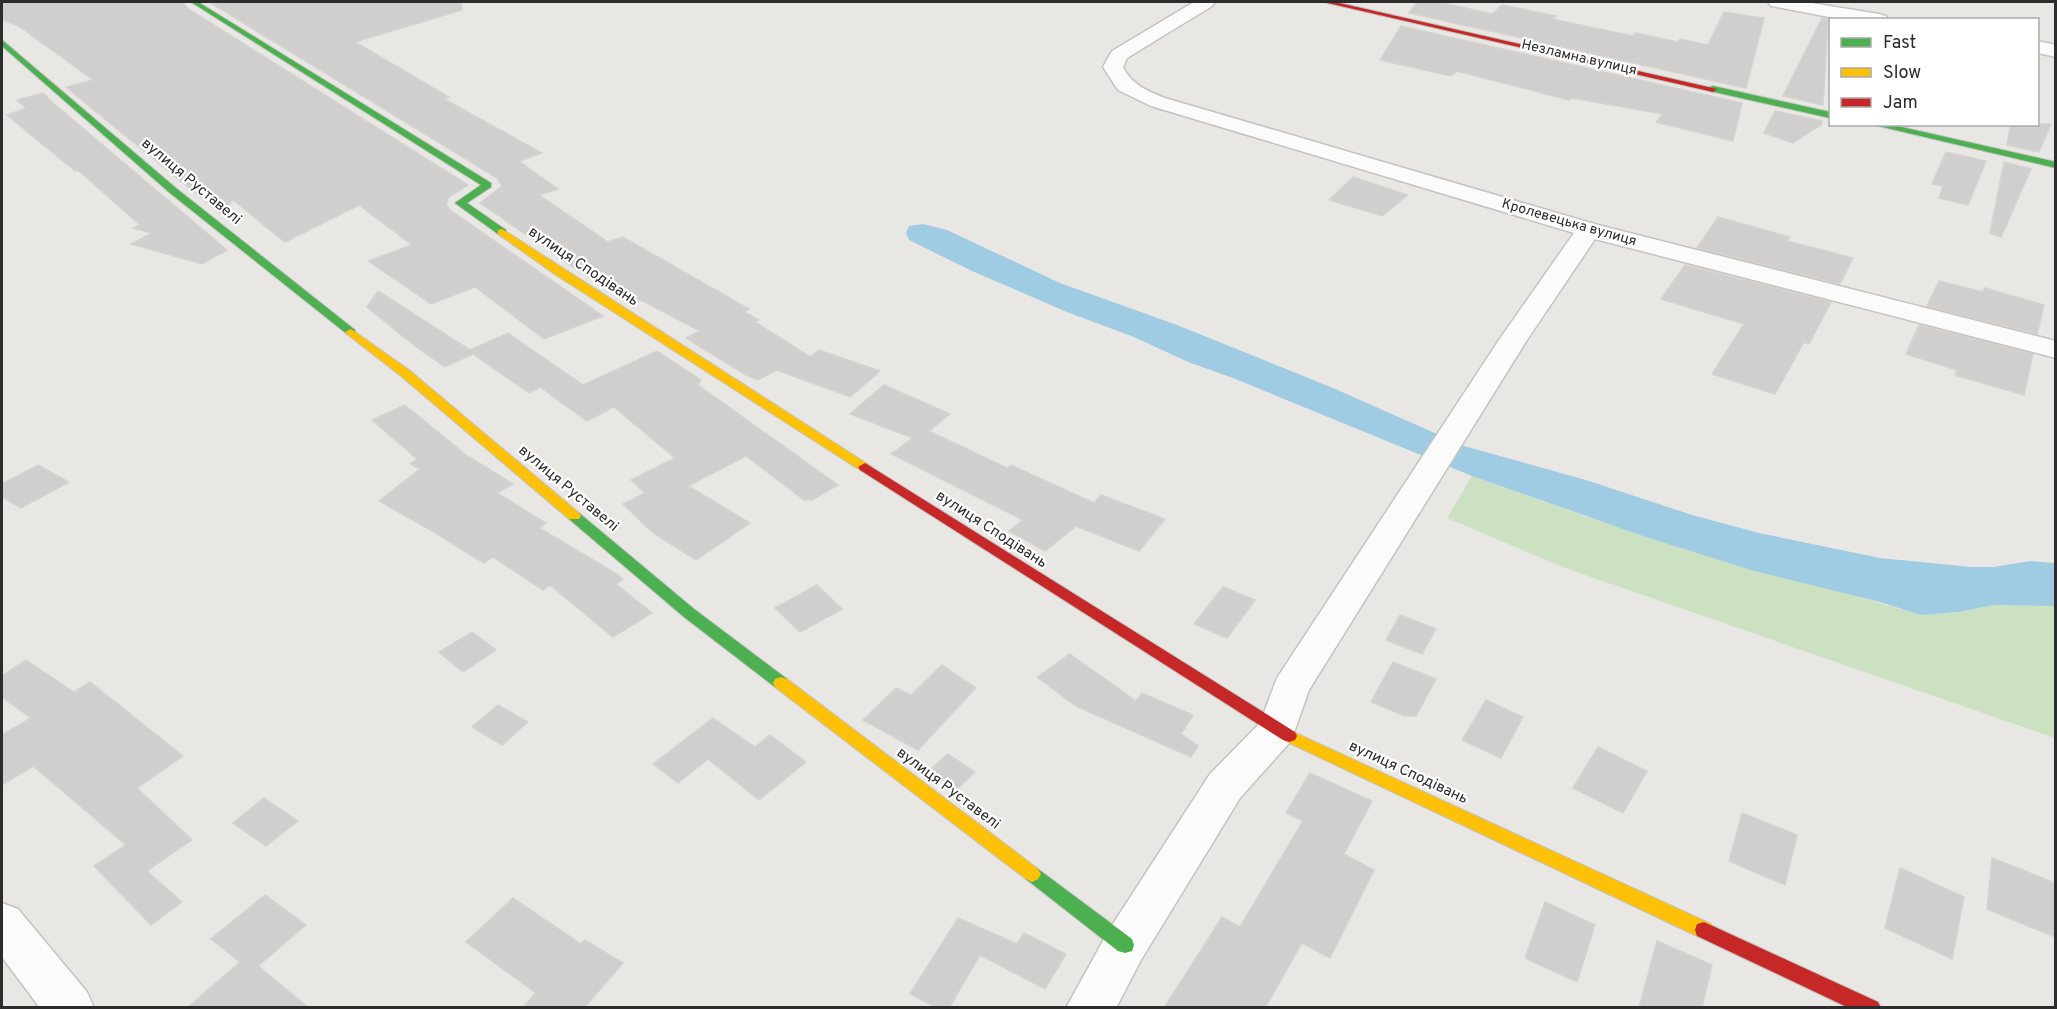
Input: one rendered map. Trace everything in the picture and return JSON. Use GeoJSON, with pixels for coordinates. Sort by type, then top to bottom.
{"type":"FeatureCollection","features":[{"type":"Feature","properties":{"kind":"street","name":"вулиця Сподівань"},"geometry":{"type":"LineString","coordinates":[[194,2],[488,185],[460,203],[560,273],[1277,730],[1871,1008]]}},
{"type":"Feature","properties":{"kind":"street","name":"Кролевецька вулиця"},"geometry":{"type":"LineString","coordinates":[[1206,2],[1119,55],[1113,67],[1118,80],[1133,92],[1158,102],[1589,230],[2055,350]]}},
{"type":"Feature","properties":{"kind":"street","name":"Незламна вулиця"},"geometry":{"type":"LineString","coordinates":[[1327,2],[1829,115]]}},
{"type":"Feature","properties":{"kind":"street"},"geometry":{"type":"LineString","coordinates":[[1777,2],[1868,18]]}},
{"type":"Feature","properties":{"kind":"street","name":"вулиця Руставелі"},"geometry":{"type":"LineString","coordinates":[[2,42],[61,96],[272,271],[405,373],[689,613],[1125,945]]}},
{"type":"Feature","properties":{"kind":"street"},"geometry":{"type":"LineString","coordinates":[[2039,47],[2055,51]]}},
{"type":"Feature","properties":{"kind":"street"},"geometry":{"type":"LineString","coordinates":[[1883,126],[2055,165]]}},
{"type":"Feature","properties":{"kind":"street"},"geometry":{"type":"LineString","coordinates":[[1090,1008],[1125,945],[1226,786],[1277,730],[1291,687],[1513,340],[1589,230]]}},
{"type":"Feature","properties":{"kind":"street"},"geometry":{"type":"LineString","coordinates":[[2,923],[70,1008]]}},
{"type":"Feature","properties":{"kind":"green space"},"geometry":{"type":"Polygon","coordinates":[[[1472,476],[1587,517],[1920,615],[1959,612],[1993,605],[2055,606],[2055,738],[1565,568],[1447,518],[1472,476]]]}},
{"type":"Feature","properties":{"kind":"water"},"geometry":{"type":"Polygon","coordinates":[[[923,224],[947,230],[1060,283],[1177,325],[1333,388],[1464,446],[1586,480],[1692,515],[1759,533],[1880,558],[1971,567],[1994,567],[2030,561],[2055,563],[2055,606],[1993,605],[1959,612],[1920,615],[1880,602],[1751,570],[1646,537],[1472,476],[1233,378],[1188,362],[1134,337],[1067,312],[972,271],[909,240],[906,233],[909,226],[923,224]]]}},
{"type":"Feature","properties":{"kind":"building"},"geometry":{"type":"Polygon","coordinates":[[[2,2],[183,2],[187,8],[468,185],[449,197],[446,204],[450,210],[603,316],[544,339],[475,287],[431,304],[368,261],[412,245],[359,205],[285,242],[233,200],[221,214],[66,87],[93,80],[20,27],[2,19],[2,2]]]}},
{"type":"Feature","properties":{"kind":"building"},"geometry":{"type":"Polygon","coordinates":[[[209,2],[461,2],[462,10],[355,42],[449,97],[444,99],[542,153],[519,161],[558,189],[539,195],[608,242],[623,237],[749,309],[744,312],[759,320],[755,322],[810,357],[819,350],[880,371],[850,397],[777,370],[758,380],[746,375],[686,338],[700,331],[641,300],[632,304],[570,265],[480,203],[502,186],[497,178],[209,2]]]}},
{"type":"Feature","properties":{"kind":"building"},"geometry":{"type":"Polygon","coordinates":[[[1417,2],[1439,2],[1492,14],[1502,5],[1556,16],[1552,19],[1633,36],[1636,33],[1678,42],[1680,39],[1708,45],[1724,12],[1764,18],[1746,88],[1409,13],[1417,2]]]}},
{"type":"Feature","properties":{"kind":"building"},"geometry":{"type":"Polygon","coordinates":[[[1822,18],[1828,19],[1823,105],[1783,96],[1822,18]]]}},
{"type":"Feature","properties":{"kind":"building"},"geometry":{"type":"Polygon","coordinates":[[[1401,26],[1742,103],[1733,141],[1656,122],[1663,114],[1572,98],[1569,100],[1457,71],[1451,76],[1380,60],[1401,26]]]}},
{"type":"Feature","properties":{"kind":"building"},"geometry":{"type":"Polygon","coordinates":[[[43,93],[227,250],[202,264],[131,244],[152,233],[133,228],[140,225],[78,170],[75,171],[7,115],[26,108],[17,100],[43,93]]]}},
{"type":"Feature","properties":{"kind":"building"},"geometry":{"type":"Polygon","coordinates":[[[1775,111],[1822,121],[1822,124],[1793,143],[1764,133],[1775,111]]]}},
{"type":"Feature","properties":{"kind":"building"},"geometry":{"type":"Polygon","coordinates":[[[2051,124],[2039,152],[2007,145],[2011,126],[2051,124]]]}},
{"type":"Feature","properties":{"kind":"building"},"geometry":{"type":"Polygon","coordinates":[[[1946,152],[1986,161],[1968,205],[1939,198],[1943,186],[1932,184],[1946,152]]]}},
{"type":"Feature","properties":{"kind":"building"},"geometry":{"type":"Polygon","coordinates":[[[2004,162],[2031,169],[2001,237],[1990,233],[2004,162]]]}},
{"type":"Feature","properties":{"kind":"building"},"geometry":{"type":"Polygon","coordinates":[[[1353,177],[1408,195],[1382,216],[1329,200],[1353,177]]]}},
{"type":"Feature","properties":{"kind":"building"},"geometry":{"type":"Polygon","coordinates":[[[1718,217],[1790,237],[1787,241],[1853,258],[1840,284],[1697,248],[1718,217]]]}},
{"type":"Feature","properties":{"kind":"building"},"geometry":{"type":"Polygon","coordinates":[[[1685,265],[1831,302],[1809,344],[1804,342],[1775,394],[1712,374],[1744,324],[1661,299],[1685,265]]]}},
{"type":"Feature","properties":{"kind":"building"},"geometry":{"type":"Polygon","coordinates":[[[1939,281],[1983,292],[1985,288],[2044,305],[2037,334],[1927,306],[1939,281]]]}},
{"type":"Feature","properties":{"kind":"building"},"geometry":{"type":"Polygon","coordinates":[[[378,291],[470,350],[508,333],[583,385],[657,351],[701,380],[698,385],[838,485],[812,500],[804,500],[746,456],[688,486],[750,523],[696,560],[652,532],[623,504],[645,493],[631,480],[675,458],[614,407],[587,421],[540,387],[529,393],[473,354],[445,367],[416,347],[367,307],[378,291]]]}},
{"type":"Feature","properties":{"kind":"building"},"geometry":{"type":"Polygon","coordinates":[[[1919,325],[2033,354],[2024,395],[1955,375],[1957,370],[1906,354],[1919,325]]]}},
{"type":"Feature","properties":{"kind":"building"},"geometry":{"type":"Polygon","coordinates":[[[884,385],[950,414],[929,431],[1007,468],[1011,465],[1094,503],[1101,495],[1165,519],[1139,551],[1076,526],[1045,551],[1009,531],[1023,520],[891,454],[913,438],[850,414],[884,385]]]}},
{"type":"Feature","properties":{"kind":"building"},"geometry":{"type":"Polygon","coordinates":[[[405,405],[466,455],[513,484],[497,493],[546,523],[539,528],[617,574],[623,579],[616,584],[652,613],[613,637],[550,585],[543,590],[493,557],[484,563],[379,501],[420,469],[410,464],[417,459],[372,420],[405,405]]]}},
{"type":"Feature","properties":{"kind":"building"},"geometry":{"type":"Polygon","coordinates":[[[38,465],[69,482],[21,508],[2,497],[2,484],[38,465]]]}},
{"type":"Feature","properties":{"kind":"building"},"geometry":{"type":"Polygon","coordinates":[[[817,585],[842,609],[800,632],[775,608],[817,585]]]}},
{"type":"Feature","properties":{"kind":"building"},"geometry":{"type":"Polygon","coordinates":[[[1223,587],[1255,600],[1227,638],[1194,624],[1223,587]]]}},
{"type":"Feature","properties":{"kind":"building"},"geometry":{"type":"Polygon","coordinates":[[[1400,615],[1436,629],[1422,654],[1386,640],[1400,615]]]}},
{"type":"Feature","properties":{"kind":"building"},"geometry":{"type":"Polygon","coordinates":[[[472,632],[496,650],[463,672],[439,652],[472,632]]]}},
{"type":"Feature","properties":{"kind":"building"},"geometry":{"type":"Polygon","coordinates":[[[1070,654],[1136,701],[1142,693],[1193,715],[1181,734],[1198,746],[1191,757],[1076,706],[1037,677],[1070,654]]]}},
{"type":"Feature","properties":{"kind":"building"},"geometry":{"type":"Polygon","coordinates":[[[26,660],[74,692],[90,682],[183,756],[137,788],[192,840],[147,871],[182,902],[151,925],[94,866],[126,845],[33,766],[2,785],[2,735],[31,718],[2,697],[2,676],[26,660]]]}},
{"type":"Feature","properties":{"kind":"building"},"geometry":{"type":"Polygon","coordinates":[[[1393,662],[1436,679],[1416,716],[1405,716],[1371,702],[1393,662]]]}},
{"type":"Feature","properties":{"kind":"building"},"geometry":{"type":"Polygon","coordinates":[[[942,665],[976,688],[918,750],[863,720],[896,688],[911,695],[942,665]]]}},
{"type":"Feature","properties":{"kind":"building"},"geometry":{"type":"Polygon","coordinates":[[[1486,700],[1523,717],[1501,758],[1462,740],[1486,700]]]}},
{"type":"Feature","properties":{"kind":"building"},"geometry":{"type":"Polygon","coordinates":[[[498,705],[528,722],[502,745],[472,727],[498,705]]]}},
{"type":"Feature","properties":{"kind":"building"},"geometry":{"type":"Polygon","coordinates":[[[713,718],[755,747],[770,735],[806,762],[759,800],[708,759],[678,783],[653,764],[713,718]]]}},
{"type":"Feature","properties":{"kind":"building"},"geometry":{"type":"Polygon","coordinates":[[[1598,747],[1647,771],[1623,813],[1573,788],[1598,747]]]}},
{"type":"Feature","properties":{"kind":"building"},"geometry":{"type":"Polygon","coordinates":[[[948,754],[975,772],[956,790],[930,770],[948,754]]]}},
{"type":"Feature","properties":{"kind":"building"},"geometry":{"type":"Polygon","coordinates":[[[1310,773],[1372,801],[1344,854],[1374,870],[1330,958],[1302,943],[1265,1008],[1164,1008],[1222,917],[1240,927],[1303,821],[1286,813],[1310,773]]]}},
{"type":"Feature","properties":{"kind":"building"},"geometry":{"type":"Polygon","coordinates":[[[264,798],[298,821],[266,846],[233,823],[264,798]]]}},
{"type":"Feature","properties":{"kind":"building"},"geometry":{"type":"Polygon","coordinates":[[[1742,813],[1797,835],[1785,885],[1729,861],[1742,813]]]}},
{"type":"Feature","properties":{"kind":"building"},"geometry":{"type":"Polygon","coordinates":[[[1992,858],[2055,883],[2055,937],[1987,909],[1992,858]]]}},
{"type":"Feature","properties":{"kind":"building"},"geometry":{"type":"Polygon","coordinates":[[[1900,868],[1964,897],[1952,959],[1885,928],[1900,868]]]}},
{"type":"Feature","properties":{"kind":"building"},"geometry":{"type":"Polygon","coordinates":[[[265,895],[306,925],[258,966],[309,1008],[187,1008],[240,962],[211,939],[265,895]]]}},
{"type":"Feature","properties":{"kind":"building"},"geometry":{"type":"Polygon","coordinates":[[[513,898],[581,944],[585,940],[623,963],[584,1008],[522,1008],[536,993],[466,942],[513,898]]]}},
{"type":"Feature","properties":{"kind":"building"},"geometry":{"type":"Polygon","coordinates":[[[1545,902],[1595,925],[1577,982],[1525,958],[1545,902]]]}},
{"type":"Feature","properties":{"kind":"building"},"geometry":{"type":"Polygon","coordinates":[[[958,918],[1017,944],[1024,933],[1066,954],[1045,989],[980,955],[949,1008],[938,1008],[910,994],[958,918]]]}},
{"type":"Feature","properties":{"kind":"building"},"geometry":{"type":"Polygon","coordinates":[[[1657,941],[1712,965],[1702,1008],[1639,1008],[1657,941]]]}},
{"type":"Feature","properties":{"kind":"traffic: fast"},"geometry":{"type":"LineString","coordinates":[[194,2],[488,185],[460,203],[502,232]]}},
{"type":"Feature","properties":{"kind":"traffic: fast"},"geometry":{"type":"LineString","coordinates":[[2,42],[173,191],[351,332]]}},
{"type":"Feature","properties":{"kind":"traffic: fast"},"geometry":{"type":"LineString","coordinates":[[1713,89],[1829,115]]}},
{"type":"Feature","properties":{"kind":"traffic: fast"},"geometry":{"type":"LineString","coordinates":[[1883,126],[2056,165]]}},
{"type":"Feature","properties":{"kind":"traffic: fast"},"geometry":{"type":"LineString","coordinates":[[574,516],[689,613],[781,683]]}},
{"type":"Feature","properties":{"kind":"traffic: fast"},"geometry":{"type":"LineString","coordinates":[[1032,874],[1125,945]]}},
{"type":"Feature","properties":{"kind":"traffic: slow"},"geometry":{"type":"LineString","coordinates":[[502,232],[560,273],[865,467]]}},
{"type":"Feature","properties":{"kind":"traffic: slow"},"geometry":{"type":"LineString","coordinates":[[351,332],[405,373],[574,516]]}},
{"type":"Feature","properties":{"kind":"traffic: slow"},"geometry":{"type":"LineString","coordinates":[[781,683],[1032,874]]}},
{"type":"Feature","properties":{"kind":"traffic: slow"},"geometry":{"type":"LineString","coordinates":[[1289,736],[1704,930]]}},
{"type":"Feature","properties":{"kind":"traffic: jam"},"geometry":{"type":"LineString","coordinates":[[1327,2],[1713,89]]}},
{"type":"Feature","properties":{"kind":"traffic: jam"},"geometry":{"type":"LineString","coordinates":[[865,467],[1289,736]]}},
{"type":"Feature","properties":{"kind":"traffic: jam"},"geometry":{"type":"LineString","coordinates":[[1704,930],[1871,1008]]}}]}
